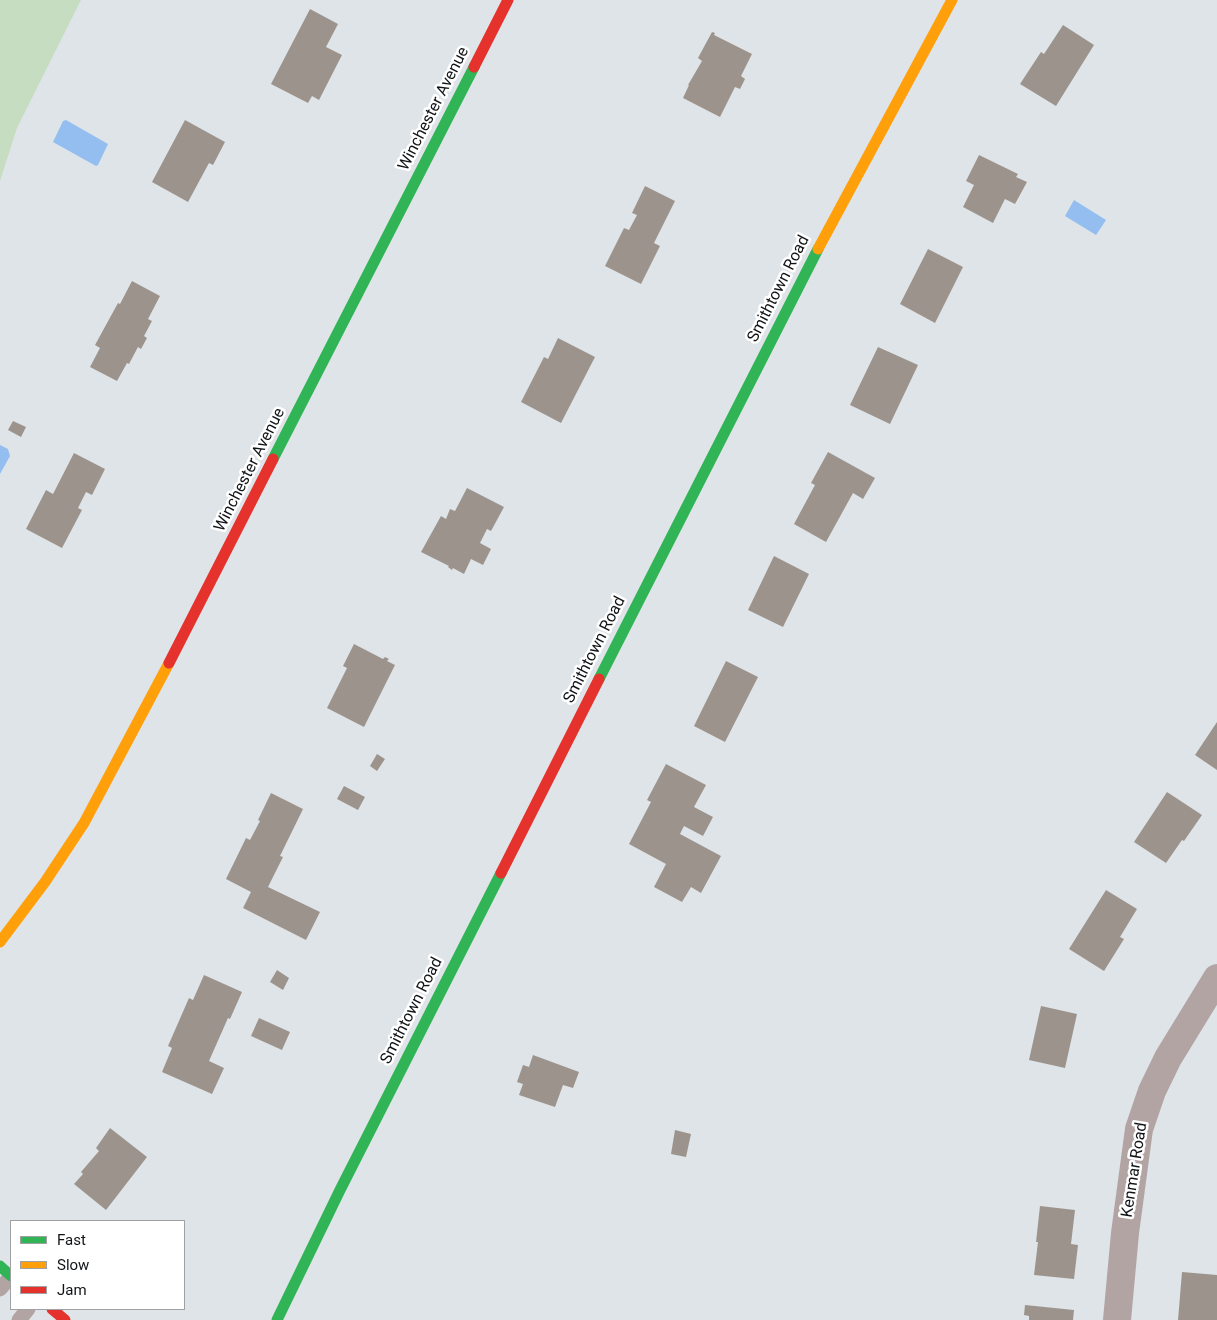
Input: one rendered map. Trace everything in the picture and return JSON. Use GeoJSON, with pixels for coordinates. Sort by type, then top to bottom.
{"type":"FeatureCollection","features":[{"type":"Feature","properties":{"kind":"street","name":"Winchester Avenue"},"geometry":{"type":"LineString","coordinates":[[0,942],[45,882],[84,823],[210,583],[508,0]]}},
{"type":"Feature","properties":{"kind":"street","name":"Smithtown Road"},"geometry":{"type":"LineString","coordinates":[[277,1320],[349,1172],[805,273],[952,0]]}},
{"type":"Feature","properties":{"kind":"street","name":"Kenmar Road"},"geometry":{"type":"LineString","coordinates":[[1117,1320],[1124,1233],[1140,1129],[1152,1091],[1168,1058],[1217,978]]}},
{"type":"Feature","properties":{"kind":"street"},"geometry":{"type":"LineString","coordinates":[[0,1266],[10,1275]]}},
{"type":"Feature","properties":{"kind":"street"},"geometry":{"type":"LineString","coordinates":[[53,1310],[65,1320]]}},
{"type":"Feature","properties":{"kind":"lane"},"geometry":{"type":"LineString","coordinates":[[0,1289],[10,1277]]}},
{"type":"Feature","properties":{"kind":"lane"},"geometry":{"type":"LineString","coordinates":[[19,1320],[27,1310]]}},
{"type":"Feature","properties":{"kind":"green space"},"geometry":{"type":"Polygon","coordinates":[[[0,0],[81,0],[17,128],[0,181],[0,0]]]}},
{"type":"Feature","properties":{"kind":"water"},"geometry":{"type":"Polygon","coordinates":[[[66,120],[108,144],[98,165],[96,166],[53,142],[63,121],[66,120]]]}},
{"type":"Feature","properties":{"kind":"water"},"geometry":{"type":"Polygon","coordinates":[[[1074,200],[1106,220],[1096,235],[1065,216],[1074,200]]]}},
{"type":"Feature","properties":{"kind":"water"},"geometry":{"type":"Polygon","coordinates":[[[0,445],[8,449],[10,456],[0,474],[0,445]]]}},
{"type":"Feature","properties":{"kind":"building"},"geometry":{"type":"Polygon","coordinates":[[[310,9],[338,24],[326,47],[342,55],[319,100],[312,96],[308,103],[271,84],[310,9]]]}},
{"type":"Feature","properties":{"kind":"building"},"geometry":{"type":"Polygon","coordinates":[[[1063,25],[1094,45],[1056,106],[1020,84],[1041,52],[1044,54],[1063,25]]]}},
{"type":"Feature","properties":{"kind":"building"},"geometry":{"type":"Polygon","coordinates":[[[712,32],[715,33],[714,35],[752,54],[741,76],[745,79],[740,89],[735,87],[720,117],[683,98],[702,61],[698,58],[712,32]]]}},
{"type":"Feature","properties":{"kind":"building"},"geometry":{"type":"Polygon","coordinates":[[[185,120],[225,142],[213,165],[209,163],[188,202],[152,182],[185,120]]]}},
{"type":"Feature","properties":{"kind":"building"},"geometry":{"type":"Polygon","coordinates":[[[979,155],[1018,174],[1016,177],[1027,182],[1015,204],[1005,199],[993,223],[963,207],[974,185],[966,181],[979,155]]]}},
{"type":"Feature","properties":{"kind":"building"},"geometry":{"type":"Polygon","coordinates":[[[645,186],[675,201],[654,243],[660,246],[641,284],[605,266],[624,228],[629,230],[637,215],[632,213],[645,186]]]}},
{"type":"Feature","properties":{"kind":"building"},"geometry":{"type":"Polygon","coordinates":[[[928,249],[963,267],[935,323],[900,304],[928,249]]]}},
{"type":"Feature","properties":{"kind":"building"},"geometry":{"type":"Polygon","coordinates":[[[132,281],[160,296],[148,319],[152,321],[144,336],[147,338],[141,349],[138,347],[117,381],[90,367],[100,348],[95,345],[132,281]]]}},
{"type":"Feature","properties":{"kind":"building"},"geometry":{"type":"Polygon","coordinates":[[[558,338],[595,357],[561,423],[521,402],[544,357],[548,359],[558,338]]]}},
{"type":"Feature","properties":{"kind":"building"},"geometry":{"type":"Polygon","coordinates":[[[878,347],[918,365],[890,424],[850,405],[878,347]]]}},
{"type":"Feature","properties":{"kind":"building"},"geometry":{"type":"Polygon","coordinates":[[[13,421],[26,427],[21,437],[8,430],[13,421]]]}},
{"type":"Feature","properties":{"kind":"building"},"geometry":{"type":"Polygon","coordinates":[[[828,452],[875,478],[863,499],[853,493],[826,542],[794,524],[815,485],[811,483],[828,452]]]}},
{"type":"Feature","properties":{"kind":"building"},"geometry":{"type":"Polygon","coordinates":[[[74,453],[105,469],[92,495],[86,492],[78,508],[82,510],[62,548],[26,529],[46,490],[53,494],[74,453]]]}},
{"type":"Feature","properties":{"kind":"building"},"geometry":{"type":"Polygon","coordinates":[[[467,488],[504,507],[491,531],[487,529],[480,543],[491,549],[483,565],[471,559],[464,574],[453,568],[452,570],[449,566],[421,552],[441,516],[446,519],[450,509],[455,511],[467,488]]]}},
{"type":"Feature","properties":{"kind":"building"},"geometry":{"type":"Polygon","coordinates":[[[774,556],[809,574],[783,627],[748,610],[774,556]]]}},
{"type":"Feature","properties":{"kind":"building"},"geometry":{"type":"Polygon","coordinates":[[[354,644],[383,659],[385,657],[389,659],[387,661],[395,665],[364,727],[327,708],[347,668],[343,666],[354,644]]]}},
{"type":"Feature","properties":{"kind":"building"},"geometry":{"type":"Polygon","coordinates":[[[726,661],[758,677],[725,742],[694,726],[726,661]]]}},
{"type":"Feature","properties":{"kind":"building"},"geometry":{"type":"Polygon","coordinates":[[[1217,722],[1217,770],[1195,755],[1217,722]]]}},
{"type":"Feature","properties":{"kind":"building"},"geometry":{"type":"Polygon","coordinates":[[[377,754],[385,759],[377,771],[370,766],[377,754]]]}},
{"type":"Feature","properties":{"kind":"building"},"geometry":{"type":"Polygon","coordinates":[[[666,764],[706,785],[694,807],[713,817],[703,836],[684,826],[680,834],[721,856],[701,893],[691,887],[682,902],[654,887],[666,864],[629,844],[651,802],[647,800],[666,764]]]}},
{"type":"Feature","properties":{"kind":"building"},"geometry":{"type":"Polygon","coordinates":[[[344,786],[365,797],[358,810],[337,799],[344,786]]]}},
{"type":"Feature","properties":{"kind":"building"},"geometry":{"type":"Polygon","coordinates":[[[1167,792],[1202,815],[1166,863],[1134,842],[1167,792]]]}},
{"type":"Feature","properties":{"kind":"building"},"geometry":{"type":"Polygon","coordinates":[[[271,793],[303,809],[280,856],[283,857],[268,887],[320,912],[306,940],[243,908],[251,892],[226,879],[246,838],[250,840],[260,821],[258,820],[271,793]]]}},
{"type":"Feature","properties":{"kind":"building"},"geometry":{"type":"Polygon","coordinates":[[[1106,890],[1137,909],[1120,937],[1124,939],[1104,971],[1069,949],[1106,890]]]}},
{"type":"Feature","properties":{"kind":"building"},"geometry":{"type":"Polygon","coordinates":[[[277,970],[289,978],[283,990],[270,982],[277,970]]]}},
{"type":"Feature","properties":{"kind":"building"},"geometry":{"type":"Polygon","coordinates":[[[204,975],[242,992],[209,1061],[224,1068],[212,1094],[162,1072],[172,1048],[168,1046],[189,998],[193,1000],[204,975]]]}},
{"type":"Feature","properties":{"kind":"building"},"geometry":{"type":"Polygon","coordinates":[[[1041,1006],[1077,1014],[1065,1068],[1029,1060],[1041,1006]]]}},
{"type":"Feature","properties":{"kind":"building"},"geometry":{"type":"Polygon","coordinates":[[[259,1018],[290,1032],[282,1050],[251,1036],[259,1018]]]}},
{"type":"Feature","properties":{"kind":"building"},"geometry":{"type":"Polygon","coordinates":[[[533,1055],[579,1072],[573,1088],[563,1085],[555,1107],[519,1095],[523,1084],[517,1082],[523,1065],[529,1067],[533,1055]]]}},
{"type":"Feature","properties":{"kind":"building"},"geometry":{"type":"Polygon","coordinates":[[[110,1128],[147,1157],[106,1210],[74,1184],[83,1174],[81,1172],[99,1151],[96,1148],[110,1128]]]}},
{"type":"Feature","properties":{"kind":"building"},"geometry":{"type":"Polygon","coordinates":[[[675,1130],[691,1134],[686,1157],[671,1154],[675,1130]]]}},
{"type":"Feature","properties":{"kind":"building"},"geometry":{"type":"Polygon","coordinates":[[[1040,1206],[1075,1210],[1071,1244],[1078,1245],[1074,1279],[1034,1275],[1040,1206]]]}},
{"type":"Feature","properties":{"kind":"building"},"geometry":{"type":"Polygon","coordinates":[[[1182,1272],[1217,1275],[1217,1320],[1178,1320],[1182,1272]]]}},
{"type":"Feature","properties":{"kind":"building"},"geometry":{"type":"Polygon","coordinates":[[[1025,1305],[1074,1310],[1073,1320],[1029,1320],[1029,1316],[1024,1315],[1025,1305]]]}},
{"type":"Feature","properties":{"kind":"traffic: fast"},"geometry":{"type":"LineString","coordinates":[[273,459],[474,67]]}},
{"type":"Feature","properties":{"kind":"traffic: fast"},"geometry":{"type":"LineString","coordinates":[[599,679],[818,249]]}},
{"type":"Feature","properties":{"kind":"traffic: fast"},"geometry":{"type":"LineString","coordinates":[[277,1320],[340,1190],[501,873]]}},
{"type":"Feature","properties":{"kind":"traffic: fast"},"geometry":{"type":"LineString","coordinates":[[0,1266],[10,1275]]}},
{"type":"Feature","properties":{"kind":"traffic: slow"},"geometry":{"type":"LineString","coordinates":[[818,249],[952,0]]}},
{"type":"Feature","properties":{"kind":"traffic: slow"},"geometry":{"type":"LineString","coordinates":[[0,942],[45,882],[84,823],[169,663]]}},
{"type":"Feature","properties":{"kind":"traffic: jam"},"geometry":{"type":"LineString","coordinates":[[474,67],[508,0]]}},
{"type":"Feature","properties":{"kind":"traffic: jam"},"geometry":{"type":"LineString","coordinates":[[169,663],[273,459]]}},
{"type":"Feature","properties":{"kind":"traffic: jam"},"geometry":{"type":"LineString","coordinates":[[501,873],[599,679]]}},
{"type":"Feature","properties":{"kind":"traffic: jam"},"geometry":{"type":"LineString","coordinates":[[53,1310],[65,1320]]}}]}
